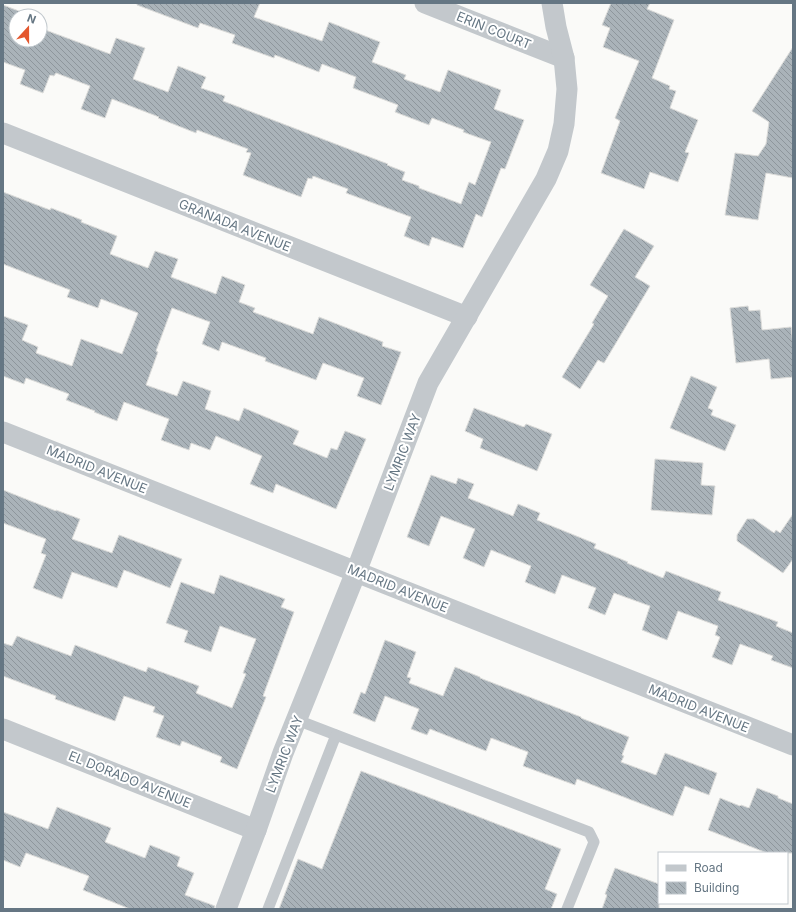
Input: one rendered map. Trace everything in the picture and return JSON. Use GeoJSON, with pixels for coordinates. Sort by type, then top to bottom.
{"type":"FeatureCollection","features":[{"type":"Feature","properties":{"kind":"street","name":"ERIN COURT"},"geometry":{"type":"LineString","coordinates":[[425,3],[564,58]]}},
{"type":"Feature","properties":{"kind":"street","name":"LYMRIC WAY"},"geometry":{"type":"LineString","coordinates":[[226,909],[284,753],[356,572],[428,383],[546,179],[558,151],[564,124],[567,90],[564,58],[556,27],[552,3]]}},
{"type":"Feature","properties":{"kind":"street","name":"GRANADA AVENUE"},"geometry":{"type":"LineString","coordinates":[[3,133],[467,317]]}},
{"type":"Feature","properties":{"kind":"street","name":"MADRID AVENUE"},"geometry":{"type":"LineString","coordinates":[[3,432],[793,745]]}},
{"type":"Feature","properties":{"kind":"street","name":"EL DORADO AVENUE"},"geometry":{"type":"LineString","coordinates":[[3,729],[256,830]]}},
{"type":"Feature","properties":{"kind":"lane"},"geometry":{"type":"LineString","coordinates":[[297,720],[589,832],[594,842],[567,909]]}},
{"type":"Feature","properties":{"kind":"lane"},"geometry":{"type":"LineString","coordinates":[[268,909],[336,735]]}},
{"type":"Feature","properties":{"kind":"building"},"geometry":{"type":"Polygon","coordinates":[[[137,3],[260,3],[254,17],[322,41],[329,22],[380,42],[372,62],[406,75],[404,79],[440,92],[448,70],[501,90],[494,109],[524,120],[505,169],[501,168],[482,217],[476,214],[463,248],[432,237],[429,246],[404,236],[411,217],[346,193],[348,189],[313,176],[312,179],[308,178],[301,197],[243,175],[251,153],[246,152],[248,149],[197,130],[196,133],[112,99],[105,118],[81,109],[90,86],[56,73],[54,76],[50,75],[43,93],[20,84],[25,70],[3,62],[3,5],[11,8],[8,8],[8,48],[48,48],[48,31],[110,54],[116,38],[145,48],[133,79],[168,92],[178,66],[206,77],[201,88],[225,96],[223,101],[388,164],[387,165],[405,172],[402,180],[419,186],[419,188],[461,204],[469,182],[475,185],[491,142],[463,132],[464,130],[432,118],[429,125],[395,112],[398,105],[353,88],[356,77],[322,64],[319,72],[275,55],[274,58],[232,43],[235,35],[200,23],[198,28],[137,5],[137,3]]]}},
{"type":"Feature","properties":{"kind":"building"},"geometry":{"type":"Polygon","coordinates":[[[611,3],[650,3],[647,9],[674,20],[652,78],[670,86],[669,89],[676,91],[670,108],[698,120],[685,152],[689,153],[678,182],[650,172],[644,189],[601,173],[620,121],[615,118],[639,61],[603,47],[610,28],[602,25],[611,3]]]}},
{"type":"Feature","properties":{"kind":"building"},"geometry":{"type":"Polygon","coordinates":[[[793,47],[793,178],[766,173],[758,220],[725,215],[735,153],[758,156],[766,144],[769,122],[752,111],[793,47]]]}},
{"type":"Feature","properties":{"kind":"building"},"geometry":{"type":"Polygon","coordinates":[[[3,192],[50,210],[51,208],[117,236],[110,254],[148,268],[155,251],[178,259],[171,277],[216,294],[222,276],[245,285],[239,302],[255,308],[253,312],[313,334],[319,317],[383,342],[382,346],[401,352],[381,405],[357,396],[364,378],[323,363],[316,380],[265,361],[266,358],[222,342],[219,351],[202,344],[210,322],[172,308],[156,351],[158,352],[146,385],[177,396],[183,381],[211,391],[205,409],[239,421],[244,408],[299,431],[293,444],[327,458],[331,448],[337,450],[345,431],[366,439],[336,509],[276,484],[273,493],[250,484],[262,456],[216,436],[210,450],[191,443],[189,450],[161,440],[169,419],[124,402],[117,421],[66,400],[69,394],[26,378],[24,384],[3,376],[3,316],[28,325],[22,340],[38,347],[36,353],[72,366],[81,339],[122,354],[138,313],[101,299],[98,308],[67,297],[70,290],[3,264],[3,192]]]}},
{"type":"Feature","properties":{"kind":"building"},"geometry":{"type":"Polygon","coordinates":[[[624,229],[654,246],[635,277],[650,286],[604,363],[598,360],[580,389],[562,377],[594,324],[592,323],[608,296],[590,285],[624,229]]]}},
{"type":"Feature","properties":{"kind":"building"},"geometry":{"type":"Polygon","coordinates":[[[748,306],[749,311],[760,310],[762,330],[791,327],[793,346],[793,377],[771,379],[769,359],[736,363],[730,308],[748,306]]]}},
{"type":"Feature","properties":{"kind":"building"},"geometry":{"type":"Polygon","coordinates":[[[691,376],[717,387],[708,408],[713,410],[711,415],[736,425],[725,451],[670,428],[691,376]]]}},
{"type":"Feature","properties":{"kind":"building"},"geometry":{"type":"Polygon","coordinates":[[[474,408],[524,427],[526,424],[552,434],[537,471],[480,448],[483,439],[465,431],[474,408]]]}},
{"type":"Feature","properties":{"kind":"building"},"geometry":{"type":"Polygon","coordinates":[[[655,459],[703,463],[701,485],[715,486],[712,515],[651,510],[655,459]]]}},
{"type":"Feature","properties":{"kind":"building"},"geometry":{"type":"Polygon","coordinates":[[[431,475],[456,484],[458,478],[474,484],[468,498],[513,516],[518,504],[540,513],[537,520],[596,544],[594,548],[628,562],[627,563],[663,578],[666,571],[721,592],[718,600],[778,622],[776,626],[793,633],[793,668],[771,660],[773,656],[740,644],[732,665],[712,657],[720,637],[715,635],[718,626],[678,611],[667,640],[642,630],[650,606],[614,593],[605,615],[588,608],[596,588],[562,575],[555,594],[525,582],[531,566],[491,550],[484,567],[463,558],[475,529],[441,516],[429,546],[407,537],[431,475]]]}},
{"type":"Feature","properties":{"kind":"building"},"geometry":{"type":"Polygon","coordinates":[[[3,490],[80,519],[72,539],[112,553],[119,535],[182,559],[170,588],[124,570],[117,588],[72,572],[62,599],[33,588],[46,555],[41,553],[46,539],[3,523],[3,490]]]}},
{"type":"Feature","properties":{"kind":"building"},"geometry":{"type":"Polygon","coordinates":[[[793,514],[793,559],[783,573],[737,541],[737,535],[747,519],[754,519],[774,533],[776,530],[780,533],[793,514]]]}},
{"type":"Feature","properties":{"kind":"building"},"geometry":{"type":"Polygon","coordinates":[[[220,575],[285,599],[281,607],[294,612],[263,696],[266,697],[237,769],[220,762],[222,757],[182,741],[180,746],[156,737],[164,716],[153,712],[155,707],[124,696],[115,721],[55,699],[56,696],[3,676],[3,643],[12,646],[17,636],[71,656],[75,645],[146,672],[148,667],[199,686],[196,693],[232,708],[246,674],[243,673],[256,639],[220,626],[211,652],[184,642],[188,631],[166,623],[181,582],[214,594],[220,575]]]}},
{"type":"Feature","properties":{"kind":"building"},"geometry":{"type":"Polygon","coordinates":[[[385,640],[416,652],[407,677],[411,678],[409,683],[443,696],[455,667],[629,737],[621,762],[656,775],[665,753],[717,773],[709,795],[685,786],[673,816],[577,779],[575,785],[523,766],[528,752],[491,738],[486,751],[430,729],[427,735],[411,729],[419,709],[385,696],[375,722],[353,713],[361,692],[365,694],[385,640]]]}},
{"type":"Feature","properties":{"kind":"building"},"geometry":{"type":"Polygon","coordinates":[[[361,771],[561,849],[545,889],[557,894],[551,909],[279,909],[298,859],[322,869],[361,771]]]}},
{"type":"Feature","properties":{"kind":"building"},"geometry":{"type":"Polygon","coordinates":[[[757,788],[778,796],[778,798],[793,804],[793,853],[764,852],[708,830],[720,798],[749,808],[757,788]]]}},
{"type":"Feature","properties":{"kind":"building"},"geometry":{"type":"Polygon","coordinates":[[[57,807],[111,828],[105,842],[145,858],[150,845],[180,857],[177,866],[194,873],[185,895],[215,906],[214,909],[130,909],[83,890],[89,876],[26,853],[20,867],[3,860],[3,812],[48,829],[57,807]]]}},
{"type":"Feature","properties":{"kind":"building"},"geometry":{"type":"Polygon","coordinates":[[[615,868],[658,884],[659,909],[602,909],[607,895],[605,894],[615,868]]]}}]}
